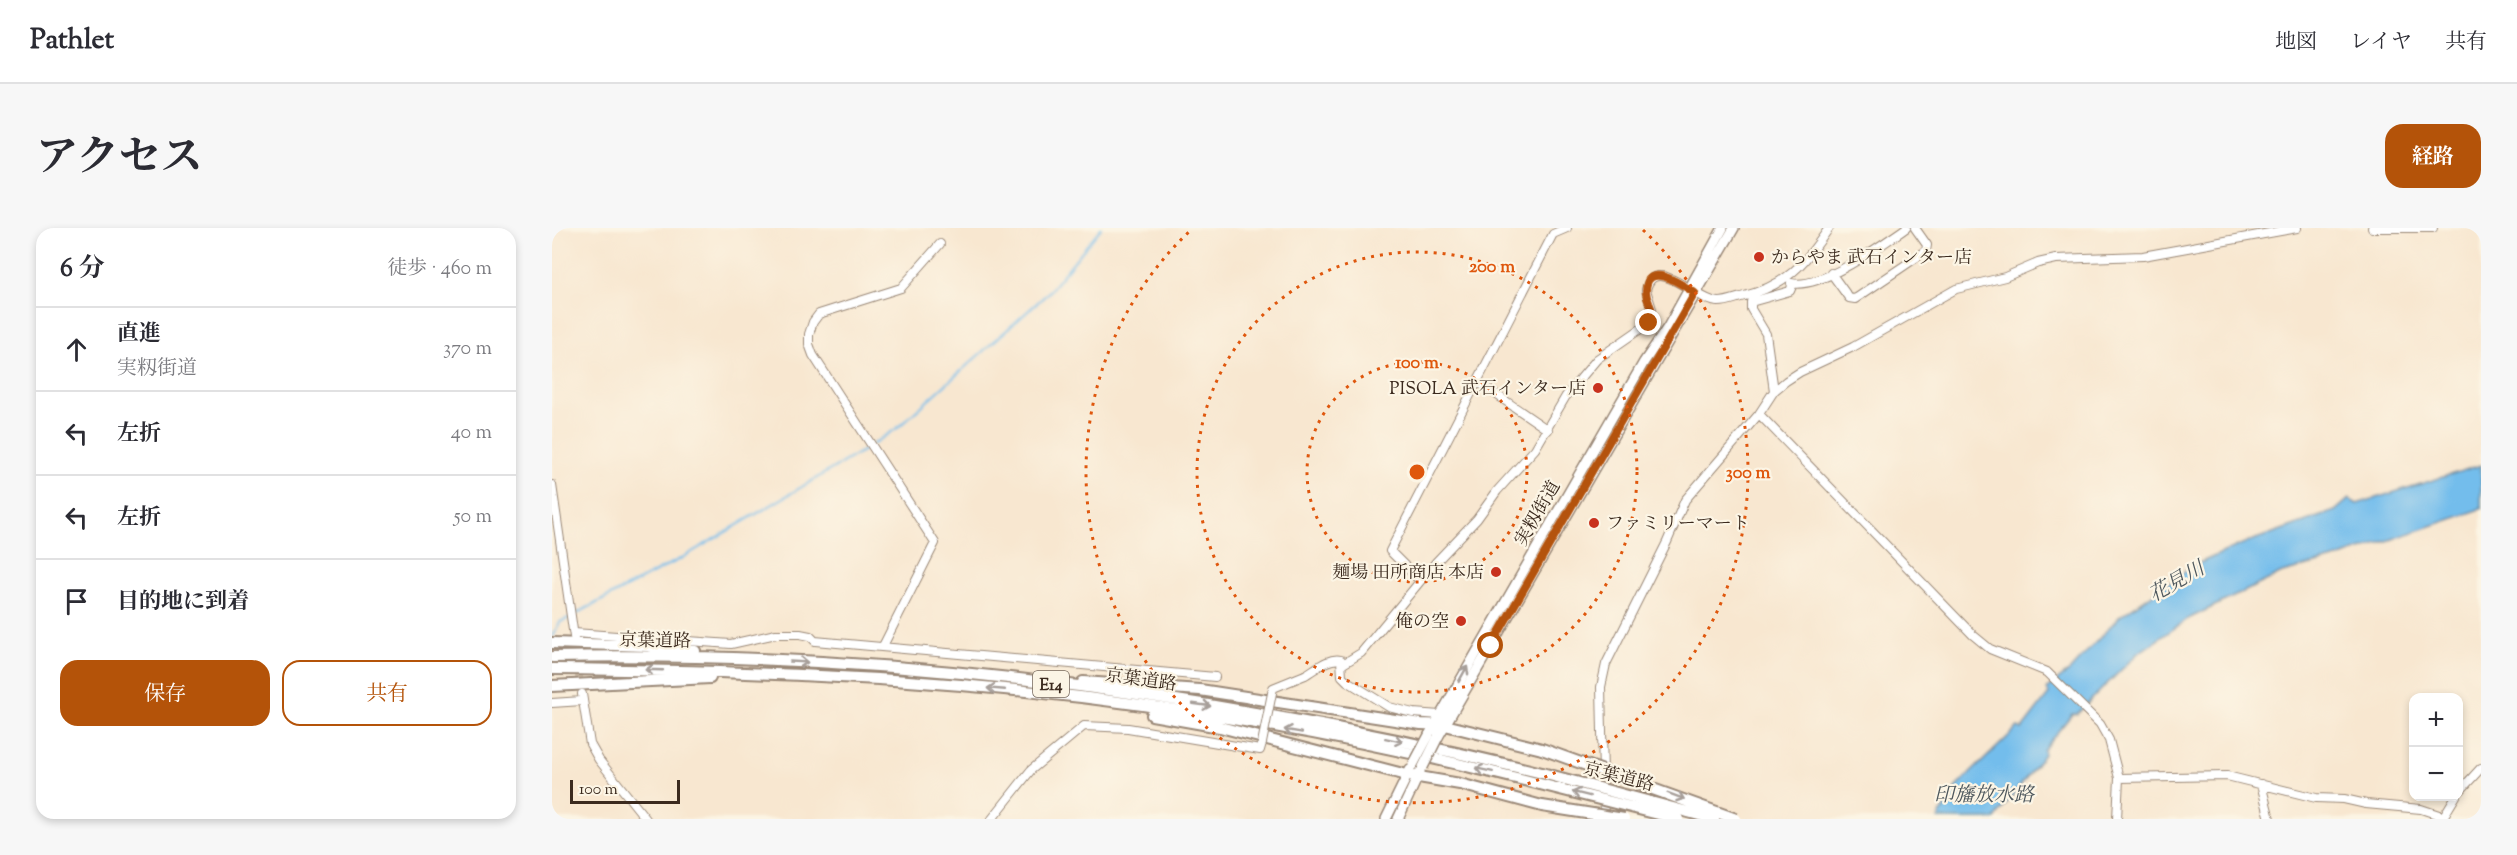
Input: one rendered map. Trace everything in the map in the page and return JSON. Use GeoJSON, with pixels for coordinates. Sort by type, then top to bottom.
{"type":"FeatureCollection","features":[{"type":"Feature","properties":{"kind":"highway"},"geometry":{"type":"LineString","coordinates":[[552,643],[648,646],[776,661]]}},
{"type":"Feature","properties":{"kind":"highway","name":"京葉道路"},"geometry":{"type":"LineString","coordinates":[[552,657],[687,657],[776,661],[898,668],[1010,678],[1232,709],[1333,727],[1714,819]]}},
{"type":"Feature","properties":{"kind":"highway","name":"京葉道路"},"geometry":{"type":"LineString","coordinates":[[552,669],[780,674],[909,681],[1132,704],[1296,731],[1541,778],[1678,819]]}},
{"type":"Feature","properties":{"kind":"highway"},"geometry":{"type":"LineString","coordinates":[[552,686],[780,674]]}},
{"type":"Feature","properties":{"kind":"highway"},"geometry":{"type":"LineString","coordinates":[[1010,678],[1134,684],[1200,690],[1440,722],[1542,749],[1736,819]]}},
{"type":"Feature","properties":{"kind":"highway"},"geometry":{"type":"LineString","coordinates":[[1024,692],[1220,727],[1415,771],[1542,806],[1624,819]]}},
{"type":"Feature","properties":{"kind":"main road","name":"実籾街道"},"geometry":{"type":"LineString","coordinates":[[1692,291],[1723,228]]}},
{"type":"Feature","properties":{"kind":"main road","name":"実籾街道"},"geometry":{"type":"LineString","coordinates":[[1386,819],[1415,771],[1440,722],[1692,291],[1734,228]]}},
{"type":"Feature","properties":{"kind":"main road","name":"実籾街道"},"geometry":{"type":"LineString","coordinates":[[1398,819],[1415,771]]}},
{"type":"Feature","properties":{"kind":"street"},"geometry":{"type":"LineString","coordinates":[[1420,581],[1390,551],[1553,234],[1567,228]]}},
{"type":"Feature","properties":{"kind":"street"},"geometry":{"type":"LineString","coordinates":[[1343,664],[1361,653],[1420,581],[1477,519],[1497,491],[1535,449],[1566,396],[1597,359],[1649,323],[1652,309],[1646,290],[1650,280],[1656,276],[1665,276],[1708,300],[1719,302],[1762,292],[1784,280],[1808,258],[1828,228]]}},
{"type":"Feature","properties":{"kind":"street"},"geometry":{"type":"LineString","coordinates":[[1784,280],[1800,284],[1845,268],[1906,228]]}},
{"type":"Feature","properties":{"kind":"street"},"geometry":{"type":"LineString","coordinates":[[1831,273],[1848,298],[1855,299],[1926,251],[1927,245],[1915,228]]}},
{"type":"Feature","properties":{"kind":"street"},"geometry":{"type":"LineString","coordinates":[[1604,819],[1601,687],[1606,664],[1667,542],[1685,500],[1759,414],[1774,391],[1800,372],[1853,347],[1956,289],[2005,277],[2038,263],[2056,259],[2143,256],[2296,228]]}},
{"type":"Feature","properties":{"kind":"street"},"geometry":{"type":"LineString","coordinates":[[2372,228],[2433,228]]}},
{"type":"Feature","properties":{"kind":"street"},"geometry":{"type":"LineString","coordinates":[[883,646],[935,543],[813,355],[809,344],[809,334],[813,322],[825,311],[902,288],[940,244]]}},
{"type":"Feature","properties":{"kind":"street"},"geometry":{"type":"LineString","coordinates":[[1774,391],[1766,334],[1751,309],[1751,302],[1790,291],[1793,284]]}},
{"type":"Feature","properties":{"kind":"street"},"geometry":{"type":"LineString","coordinates":[[1478,382],[1548,430]]}},
{"type":"Feature","properties":{"kind":"street"},"geometry":{"type":"LineString","coordinates":[[1759,414],[1973,635],[1990,649],[2052,676],[2100,724],[2109,740],[2120,778],[2117,819]]}},
{"type":"Feature","properties":{"kind":"street"},"geometry":{"type":"LineString","coordinates":[[552,489],[574,636],[731,644],[776,634],[800,634],[810,636],[815,641],[1215,677]]}},
{"type":"Feature","properties":{"kind":"street"},"geometry":{"type":"LineString","coordinates":[[992,819],[1031,770],[1084,726],[1128,728],[1260,750],[1273,688],[1305,675],[1333,659],[1341,660],[1342,676],[1347,681],[1382,704],[1440,722]]}},
{"type":"Feature","properties":{"kind":"street"},"geometry":{"type":"LineString","coordinates":[[552,703],[582,698],[590,744],[599,760],[646,819]]}},
{"type":"Feature","properties":{"kind":"street"},"geometry":{"type":"LineString","coordinates":[[2463,788],[2481,768]]}},
{"type":"Feature","properties":{"kind":"street"},"geometry":{"type":"LineString","coordinates":[[2120,778],[2227,776],[2316,798],[2344,799],[2366,804],[2421,809],[2442,818],[2453,801]]}},
{"type":"Feature","properties":{"kind":"street"},"geometry":{"type":"LineString","coordinates":[[2261,784],[2270,819]]}},
{"type":"Feature","properties":{"kind":"water","name":"印旛放水路"},"geometry":{"type":"Polygon","coordinates":[[[2481,465],[2481,509],[2334,559],[2282,573],[2188,619],[2137,654],[2077,714],[2072,714],[2043,750],[2044,754],[1995,819],[1938,819],[1956,787],[2018,727],[2022,729],[2049,694],[2047,689],[2070,670],[2119,617],[2195,565],[2242,544],[2335,511],[2349,499],[2357,504],[2481,465]]]}},
{"type":"Feature","properties":{"kind":"waterway"},"geometry":{"type":"LineString","coordinates":[[873,444],[896,429],[1047,294],[1101,228]]}},
{"type":"Feature","properties":{"kind":"waterway"},"geometry":{"type":"LineString","coordinates":[[574,615],[682,558],[869,447]]}},
{"type":"Feature","properties":{"kind":"waterway"},"geometry":{"type":"LineString","coordinates":[[552,637],[560,622],[569,618]]}},
{"type":"Feature","properties":{"kind":"tunnel"},"geometry":{"type":"LineString","coordinates":[[574,639],[581,690]]}},
{"type":"Feature","properties":{"kind":"place","name":"からやま 武石インター店"},"geometry":{"type":"Point","coordinates":[1759,257]}},
{"type":"Feature","properties":{"kind":"place","name":"PISOLA 武石インター店"},"geometry":{"type":"Point","coordinates":[1598,388]}},
{"type":"Feature","properties":{"kind":"place","name":"ファミリーマート"},"geometry":{"type":"Point","coordinates":[1594,523]}},
{"type":"Feature","properties":{"kind":"place","name":"麺場 田所商店 本店"},"geometry":{"type":"Point","coordinates":[1496,572]}},
{"type":"Feature","properties":{"kind":"place","name":"俺の空"},"geometry":{"type":"Point","coordinates":[1461,621]}},
{"type":"Feature","properties":{"kind":"route"},"geometry":{"type":"LineString","coordinates":[[1491,646],[1666,347],[1695,293],[1666,276],[1660,275],[1650,280],[1646,287],[1647,298],[1652,309],[1649,323]]}},
{"type":"Feature","properties":{"kind":"water label","name":"花見川"},"geometry":{"type":"Point","coordinates":[2176,581]}}]}
